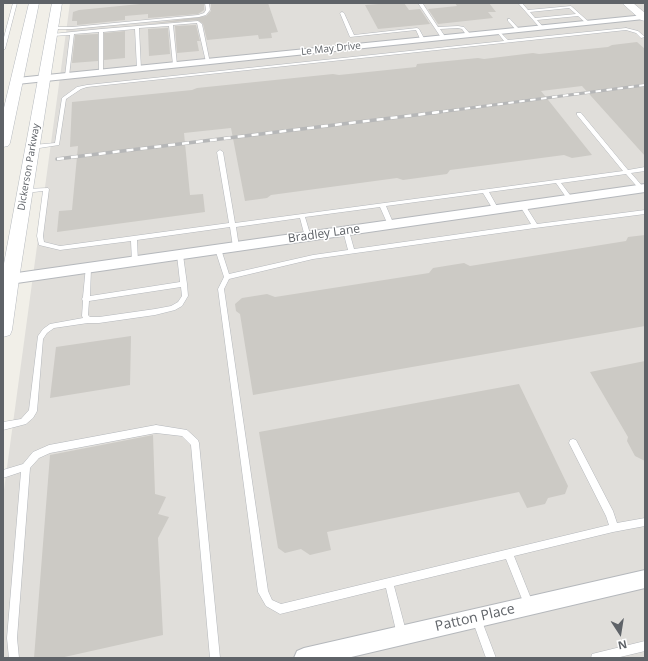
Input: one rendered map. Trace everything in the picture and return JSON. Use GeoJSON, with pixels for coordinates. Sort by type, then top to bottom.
{"type":"FeatureCollection","features":[{"type":"Feature","properties":{"kind":"main road"},"geometry":{"type":"LineString","coordinates":[[3,143],[34,3]]}},
{"type":"Feature","properties":{"kind":"main road","name":"Dickerson Parkway"},"geometry":{"type":"LineString","coordinates":[[3,330],[6,280],[25,192],[57,3]]}},
{"type":"Feature","properties":{"kind":"street"},"geometry":{"type":"LineString","coordinates":[[627,3],[645,17]]}},
{"type":"Feature","properties":{"kind":"street","name":"Le May Drive"},"geometry":{"type":"LineString","coordinates":[[17,81],[645,17]]}},
{"type":"Feature","properties":{"kind":"street","name":"Bradley Lane"},"geometry":{"type":"LineString","coordinates":[[6,280],[643,189]]}},
{"type":"Feature","properties":{"kind":"street","name":"Patton Place"},"geometry":{"type":"LineString","coordinates":[[304,658],[645,579]]}},
{"type":"Feature","properties":{"kind":"lane"},"geometry":{"type":"LineString","coordinates":[[3,49],[15,3]]}},
{"type":"Feature","properties":{"kind":"lane"},"geometry":{"type":"LineString","coordinates":[[52,31],[198,16],[205,14],[208,10],[207,3]]}},
{"type":"Feature","properties":{"kind":"lane"},"geometry":{"type":"LineString","coordinates":[[422,3],[420,3],[444,38]]}},
{"type":"Feature","properties":{"kind":"lane"},"geometry":{"type":"LineString","coordinates":[[520,3],[542,28]]}},
{"type":"Feature","properties":{"kind":"lane"},"geometry":{"type":"LineString","coordinates":[[527,11],[570,7],[588,23]]}},
{"type":"Feature","properties":{"kind":"lane"},"geometry":{"type":"LineString","coordinates":[[342,13],[358,46]]}},
{"type":"Feature","properties":{"kind":"lane"},"geometry":{"type":"LineString","coordinates":[[534,19],[580,15]]}},
{"type":"Feature","properties":{"kind":"lane"},"geometry":{"type":"LineString","coordinates":[[509,20],[518,30]]}},
{"type":"Feature","properties":{"kind":"lane"},"geometry":{"type":"LineString","coordinates":[[52,31],[72,33],[190,22],[200,24],[208,62]]}},
{"type":"Feature","properties":{"kind":"lane"},"geometry":{"type":"LineString","coordinates":[[171,24],[174,65]]}},
{"type":"Feature","properties":{"kind":"lane"},"geometry":{"type":"LineString","coordinates":[[566,25],[574,35]]}},
{"type":"Feature","properties":{"kind":"lane"},"geometry":{"type":"LineString","coordinates":[[137,27],[138,80]]}},
{"type":"Feature","properties":{"kind":"lane"},"geometry":{"type":"LineString","coordinates":[[437,28],[463,28],[469,35]]}},
{"type":"Feature","properties":{"kind":"lane"},"geometry":{"type":"LineString","coordinates":[[352,36],[417,29],[434,50]]}},
{"type":"Feature","properties":{"kind":"lane"},"geometry":{"type":"LineString","coordinates":[[33,147],[57,144],[63,102],[67,95],[87,86],[626,29],[638,32],[643,37]]}},
{"type":"Feature","properties":{"kind":"lane"},"geometry":{"type":"LineString","coordinates":[[101,30],[101,73]]}},
{"type":"Feature","properties":{"kind":"lane"},"geometry":{"type":"LineString","coordinates":[[499,32],[507,42]]}},
{"type":"Feature","properties":{"kind":"lane"},"geometry":{"type":"LineString","coordinates":[[67,76],[72,33]]}},
{"type":"Feature","properties":{"kind":"lane"},"geometry":{"type":"LineString","coordinates":[[329,49],[333,60]]}},
{"type":"Feature","properties":{"kind":"lane"},"geometry":{"type":"LineString","coordinates":[[223,60],[226,71]]}},
{"type":"Feature","properties":{"kind":"lane"},"geometry":{"type":"LineString","coordinates":[[579,114],[643,189]]}},
{"type":"Feature","properties":{"kind":"lane"},"geometry":{"type":"LineString","coordinates":[[220,152],[236,247]]}},
{"type":"Feature","properties":{"kind":"lane"},"geometry":{"type":"LineString","coordinates":[[25,192],[46,189],[40,236],[41,244],[60,248],[645,169]]}},
{"type":"Feature","properties":{"kind":"lane"},"geometry":{"type":"LineString","coordinates":[[557,181],[570,199]]}},
{"type":"Feature","properties":{"kind":"lane"},"geometry":{"type":"LineString","coordinates":[[485,191],[496,210]]}},
{"type":"Feature","properties":{"kind":"lane"},"geometry":{"type":"LineString","coordinates":[[382,205],[391,225]]}},
{"type":"Feature","properties":{"kind":"lane"},"geometry":{"type":"LineString","coordinates":[[523,206],[535,226]]}},
{"type":"Feature","properties":{"kind":"lane"},"geometry":{"type":"LineString","coordinates":[[227,277],[313,257],[645,212]]}},
{"type":"Feature","properties":{"kind":"lane"},"geometry":{"type":"LineString","coordinates":[[302,216],[308,237]]}},
{"type":"Feature","properties":{"kind":"lane"},"geometry":{"type":"LineString","coordinates":[[346,231],[352,252]]}},
{"type":"Feature","properties":{"kind":"lane"},"geometry":{"type":"LineString","coordinates":[[134,238],[135,262]]}},
{"type":"Feature","properties":{"kind":"lane"},"geometry":{"type":"LineString","coordinates":[[218,249],[227,277],[221,289],[263,592],[269,603],[280,609],[614,528],[645,522]]}},
{"type":"Feature","properties":{"kind":"lane"},"geometry":{"type":"LineString","coordinates":[[3,426],[23,422],[33,411],[40,338],[45,331],[52,326],[173,308],[184,299],[184,284],[180,255]]}},
{"type":"Feature","properties":{"kind":"lane"},"geometry":{"type":"LineString","coordinates":[[88,268],[85,316],[88,320]]}},
{"type":"Feature","properties":{"kind":"lane"},"geometry":{"type":"LineString","coordinates":[[85,299],[184,284]]}},
{"type":"Feature","properties":{"kind":"lane"},"geometry":{"type":"LineString","coordinates":[[3,474],[26,467],[36,455],[49,449],[156,429],[184,433],[195,443],[215,658]]}},
{"type":"Feature","properties":{"kind":"lane"},"geometry":{"type":"LineString","coordinates":[[573,443],[610,514],[614,528]]}},
{"type":"Feature","properties":{"kind":"lane"},"geometry":{"type":"LineString","coordinates":[[14,658],[12,638],[26,467]]}},
{"type":"Feature","properties":{"kind":"lane"},"geometry":{"type":"LineString","coordinates":[[509,554],[529,606]]}},
{"type":"Feature","properties":{"kind":"lane"},"geometry":{"type":"LineString","coordinates":[[389,583],[402,635]]}},
{"type":"Feature","properties":{"kind":"lane"},"geometry":{"type":"LineString","coordinates":[[477,618],[492,658]]}},
{"type":"Feature","properties":{"kind":"lane"},"geometry":{"type":"LineString","coordinates":[[596,658],[645,646]]}},
{"type":"Feature","properties":{"kind":"shaded area"},"geometry":{"type":"Polygon","coordinates":[[[70,3],[645,3],[645,658],[3,658],[3,497],[70,3]]]}},
{"type":"Feature","properties":{"kind":"building"},"geometry":{"type":"Polygon","coordinates":[[[150,3],[204,3],[204,10],[198,14],[148,18],[148,14],[125,16],[125,20],[77,25],[77,21],[72,21],[73,12],[79,10],[150,3]]]}},
{"type":"Feature","properties":{"kind":"building"},"geometry":{"type":"Polygon","coordinates":[[[211,3],[268,3],[278,32],[271,33],[272,38],[259,39],[258,35],[207,40],[203,24],[198,20],[148,24],[206,16],[211,11],[211,3]]]}},
{"type":"Feature","properties":{"kind":"building"},"geometry":{"type":"Polygon","coordinates":[[[404,3],[409,10],[420,9],[430,24],[378,29],[365,5],[404,3]]]}},
{"type":"Feature","properties":{"kind":"building"},"geometry":{"type":"Polygon","coordinates":[[[455,3],[489,3],[496,12],[488,12],[493,18],[438,24],[428,9],[457,6],[455,3]]]}},
{"type":"Feature","properties":{"kind":"building"},"geometry":{"type":"Polygon","coordinates":[[[196,25],[200,41],[197,41],[199,51],[177,53],[175,26],[196,25]]]}},
{"type":"Feature","properties":{"kind":"building"},"geometry":{"type":"Polygon","coordinates":[[[168,28],[170,54],[149,56],[148,29],[168,28]]]}},
{"type":"Feature","properties":{"kind":"building"},"geometry":{"type":"Polygon","coordinates":[[[125,31],[125,58],[104,60],[104,33],[125,31]]]}},
{"type":"Feature","properties":{"kind":"building"},"geometry":{"type":"Polygon","coordinates":[[[98,34],[98,61],[72,63],[75,35],[98,34]]]}},
{"type":"Feature","properties":{"kind":"building"},"geometry":{"type":"Polygon","coordinates":[[[637,42],[645,49],[645,156],[582,86],[541,91],[592,155],[572,158],[564,155],[450,170],[447,174],[403,180],[397,178],[271,195],[267,198],[245,201],[231,128],[184,133],[190,195],[203,194],[205,212],[57,232],[59,211],[72,210],[78,146],[70,147],[72,102],[333,74],[339,75],[416,67],[417,64],[608,47],[612,45],[637,42]]]}},
{"type":"Feature","properties":{"kind":"building"},"geometry":{"type":"Polygon","coordinates":[[[645,235],[645,326],[253,395],[240,314],[236,311],[235,304],[242,298],[267,294],[275,297],[429,273],[433,268],[464,263],[470,266],[626,241],[628,237],[645,235]]]}},
{"type":"Feature","properties":{"kind":"building"},"geometry":{"type":"Polygon","coordinates":[[[131,336],[130,385],[50,398],[56,347],[131,336]]]}},
{"type":"Feature","properties":{"kind":"building"},"geometry":{"type":"Polygon","coordinates":[[[645,361],[645,461],[635,456],[627,441],[628,437],[590,372],[645,361]]]}},
{"type":"Feature","properties":{"kind":"building"},"geometry":{"type":"Polygon","coordinates":[[[519,384],[568,486],[565,494],[548,498],[545,504],[527,508],[519,492],[327,532],[331,550],[310,555],[301,549],[285,553],[278,548],[259,432],[519,384]]]}},
{"type":"Feature","properties":{"kind":"building"},"geometry":{"type":"Polygon","coordinates":[[[153,435],[155,494],[166,497],[158,514],[169,517],[158,538],[163,635],[60,658],[34,658],[50,455],[153,435]]]}},
{"type":"Feature","properties":{"kind":"railway"},"geometry":{"type":"LineString","coordinates":[[434,113],[645,85]]}},
{"type":"Feature","properties":{"kind":"railway"},"geometry":{"type":"LineString","coordinates":[[434,113],[440,112]]}},
{"type":"Feature","properties":{"kind":"railway"},"geometry":{"type":"LineString","coordinates":[[57,159],[434,113]]}}]}
